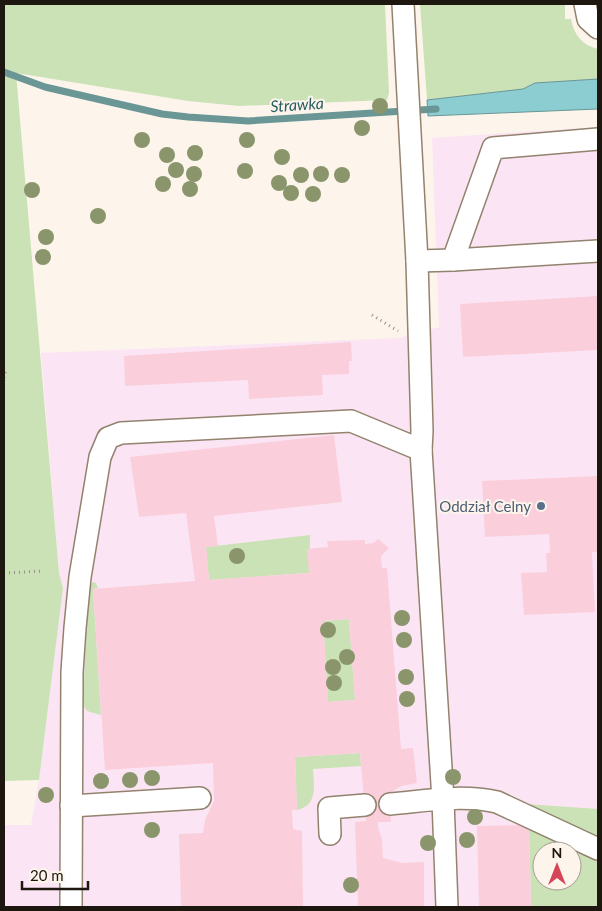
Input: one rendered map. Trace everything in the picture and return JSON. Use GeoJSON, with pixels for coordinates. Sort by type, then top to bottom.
{"type":"FeatureCollection","features":[{"type":"Feature","properties":{"kind":"lane"},"geometry":{"type":"LineString","coordinates":[[403,4],[417,262],[421,450],[448,907]]}},
{"type":"Feature","properties":{"kind":"lane"},"geometry":{"type":"LineString","coordinates":[[584,4],[588,19],[598,28]]}},
{"type":"Feature","properties":{"kind":"lane"},"geometry":{"type":"LineString","coordinates":[[453,260],[493,148],[598,140]]}},
{"type":"Feature","properties":{"kind":"lane"},"geometry":{"type":"LineString","coordinates":[[417,262],[598,251]]}},
{"type":"Feature","properties":{"kind":"lane"},"geometry":{"type":"LineString","coordinates":[[71,907],[72,672],[80,577],[100,457],[108,438],[121,433],[351,421],[421,450]]}},
{"type":"Feature","properties":{"kind":"lane"},"geometry":{"type":"LineString","coordinates":[[71,806],[200,798]]}},
{"type":"Feature","properties":{"kind":"lane"},"geometry":{"type":"LineString","coordinates":[[390,804],[477,798],[497,802],[598,849]]}},
{"type":"Feature","properties":{"kind":"lane"},"geometry":{"type":"LineString","coordinates":[[330,834],[329,808],[365,805]]}},
{"type":"Feature","properties":{"kind":"path"},"geometry":{"type":"LineString","coordinates":[[372,315],[405,336]]}},
{"type":"Feature","properties":{"kind":"path"},"geometry":{"type":"LineString","coordinates":[[4,369],[6,368],[4,378]]}},
{"type":"Feature","properties":{"kind":"path"},"geometry":{"type":"LineString","coordinates":[[4,572],[43,571]]}},
{"type":"Feature","properties":{"kind":"shaded area"},"geometry":{"type":"Polygon","coordinates":[[[598,127],[598,907],[4,907],[4,825],[31,825],[39,780],[63,588],[59,573],[41,353],[399,338],[439,327],[432,138],[598,127]]]}},
{"type":"Feature","properties":{"kind":"green space"},"geometry":{"type":"Polygon","coordinates":[[[4,4],[385,4],[389,93],[387,100],[239,106],[188,101],[16,73],[59,573],[63,588],[39,780],[4,781],[4,4]]]}},
{"type":"Feature","properties":{"kind":"green space"},"geometry":{"type":"Polygon","coordinates":[[[420,4],[565,4],[565,19],[571,19],[574,30],[583,42],[598,49],[598,79],[535,83],[524,89],[427,100],[420,4]]]}},
{"type":"Feature","properties":{"kind":"green space"},"geometry":{"type":"Polygon","coordinates":[[[310,535],[309,573],[209,580],[206,547],[310,535]]]}},
{"type":"Feature","properties":{"kind":"green space"},"geometry":{"type":"Polygon","coordinates":[[[93,582],[96,583],[98,588],[93,589],[101,715],[87,711],[83,704],[88,588],[93,582]]]}},
{"type":"Feature","properties":{"kind":"green space"},"geometry":{"type":"Polygon","coordinates":[[[349,619],[355,700],[328,702],[323,621],[349,619]]]}},
{"type":"Feature","properties":{"kind":"green space"},"geometry":{"type":"Polygon","coordinates":[[[360,753],[361,766],[313,769],[314,788],[312,799],[304,808],[297,810],[295,757],[360,753]]]}},
{"type":"Feature","properties":{"kind":"green space"},"geometry":{"type":"Polygon","coordinates":[[[526,804],[598,809],[598,839],[526,804]]]}},
{"type":"Feature","properties":{"kind":"green space"},"geometry":{"type":"Polygon","coordinates":[[[529,825],[562,841],[532,841],[532,891],[582,891],[582,850],[598,858],[598,907],[531,907],[529,825]]]}},
{"type":"Feature","properties":{"kind":"water"},"geometry":{"type":"Polygon","coordinates":[[[598,79],[598,109],[428,116],[427,100],[523,89],[535,83],[598,79]]]}},
{"type":"Feature","properties":{"kind":"building"},"geometry":{"type":"Polygon","coordinates":[[[598,296],[598,350],[463,357],[460,304],[598,296]]]}},
{"type":"Feature","properties":{"kind":"building"},"geometry":{"type":"Polygon","coordinates":[[[351,342],[352,361],[349,361],[349,374],[322,375],[323,395],[249,399],[248,380],[125,386],[124,356],[351,342]]]}},
{"type":"Feature","properties":{"kind":"building"},"geometry":{"type":"Polygon","coordinates":[[[334,435],[342,502],[214,516],[218,546],[206,547],[209,580],[309,573],[307,549],[328,547],[327,541],[365,540],[365,544],[374,543],[378,539],[389,548],[381,556],[382,568],[387,568],[401,749],[413,748],[417,783],[401,786],[390,793],[391,822],[378,822],[378,827],[382,839],[383,858],[403,863],[424,862],[424,907],[358,907],[355,822],[366,821],[360,753],[295,757],[297,810],[292,810],[293,829],[302,831],[303,907],[181,907],[179,834],[203,833],[205,820],[214,801],[213,763],[105,770],[93,589],[195,581],[186,513],[139,517],[130,457],[334,435]],[[349,619],[323,621],[328,702],[355,700],[349,619]]]}},
{"type":"Feature","properties":{"kind":"building","name":"Oddział Celny"},"geometry":{"type":"Polygon","coordinates":[[[598,476],[597,552],[592,552],[595,612],[524,615],[521,573],[547,572],[546,553],[550,553],[549,534],[485,537],[482,481],[598,476]]]}},
{"type":"Feature","properties":{"kind":"building"},"geometry":{"type":"Polygon","coordinates":[[[529,825],[531,907],[479,907],[477,826],[529,825]]]}},
{"type":"Feature","properties":{"kind":"waterway","name":"Strawka"},"geometry":{"type":"LineString","coordinates":[[4,72],[45,87],[162,114],[188,117],[248,121],[436,109]]}},
{"type":"Feature","properties":{"kind":"place","name":"Oddział Celny"},"geometry":{"type":"Point","coordinates":[541,506]}}]}
